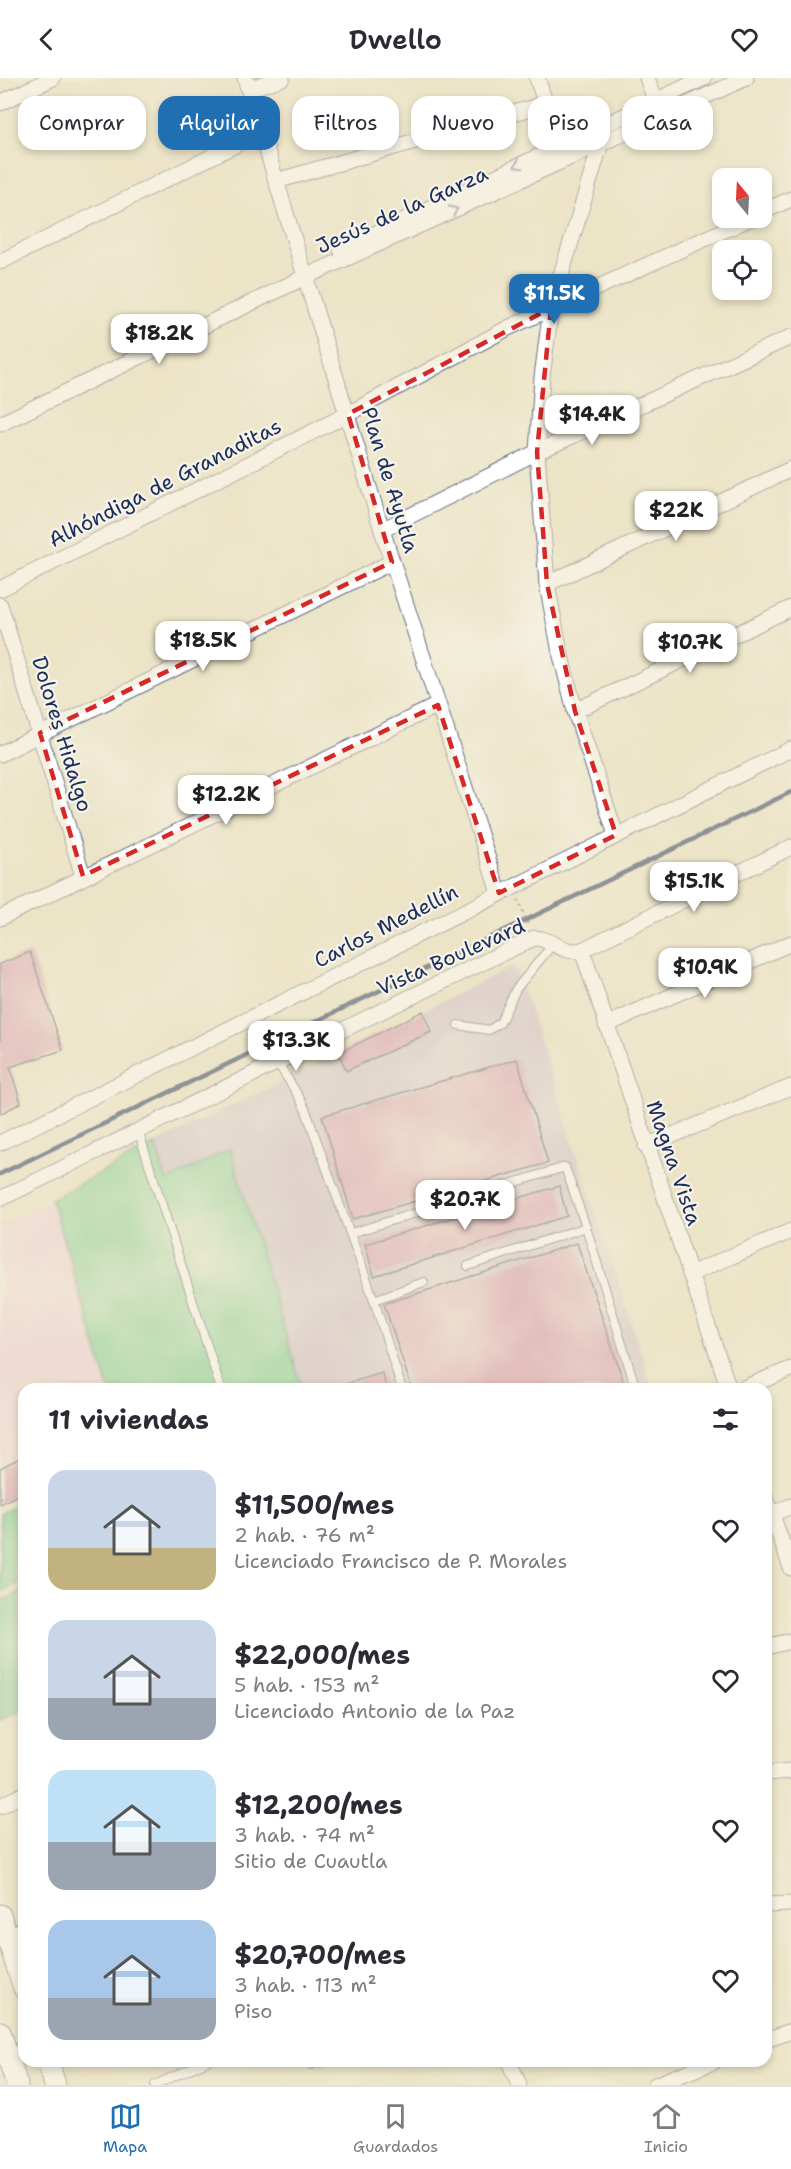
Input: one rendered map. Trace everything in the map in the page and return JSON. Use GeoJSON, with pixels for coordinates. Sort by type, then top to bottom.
{"type":"FeatureCollection","features":[{"type":"Feature","properties":{"kind":"main road"},"geometry":{"type":"LineString","coordinates":[[0,1915],[10,1936],[18,1966]]}},
{"type":"Feature","properties":{"kind":"main road"},"geometry":{"type":"LineString","coordinates":[[0,2032],[4,2059],[17,2085]]}},
{"type":"Feature","properties":{"kind":"main road"},"geometry":{"type":"LineString","coordinates":[[50,2067],[55,2085]]}},
{"type":"Feature","properties":{"kind":"street"},"geometry":{"type":"LineString","coordinates":[[0,103],[53,78]]}},
{"type":"Feature","properties":{"kind":"street"},"geometry":{"type":"LineString","coordinates":[[247,83],[282,78]]}},
{"type":"Feature","properties":{"kind":"street"},"geometry":{"type":"LineString","coordinates":[[537,78],[543,96]]}},
{"type":"Feature","properties":{"kind":"street"},"geometry":{"type":"LineString","coordinates":[[647,78],[653,96]]}},
{"type":"Feature","properties":{"kind":"street","name":"Jesús de la Garza"},"geometry":{"type":"LineString","coordinates":[[677,96],[704,78]]}},
{"type":"Feature","properties":{"kind":"street","name":"Jesús de la Garza"},"geometry":{"type":"LineString","coordinates":[[695,96],[746,78]]}},
{"type":"Feature","properties":{"kind":"street"},"geometry":{"type":"LineString","coordinates":[[276,181],[528,109]]}},
{"type":"Feature","properties":{"kind":"street"},"geometry":{"type":"LineString","coordinates":[[0,262],[225,150]]}},
{"type":"Feature","properties":{"kind":"street","name":"Plan de Ayutla"},"geometry":{"type":"LineString","coordinates":[[267,150],[382,530],[438,705],[505,890]]}},
{"type":"Feature","properties":{"kind":"street","name":"Jesús de la Garza"},"geometry":{"type":"LineString","coordinates":[[304,273],[552,150]]}},
{"type":"Feature","properties":{"kind":"street","name":"Jesús de la Garza"},"geometry":{"type":"LineString","coordinates":[[304,273],[585,150]]}},
{"type":"Feature","properties":{"kind":"street"},"geometry":{"type":"LineString","coordinates":[[599,150],[551,308],[542,377],[537,452],[547,584],[560,652],[575,711],[616,834]]}},
{"type":"Feature","properties":{"kind":"street"},"geometry":{"type":"LineString","coordinates":[[772,208],[791,199]]}},
{"type":"Feature","properties":{"kind":"street","name":"Alhóndiga de Granaditas"},"geometry":{"type":"LineString","coordinates":[[0,589],[348,414],[508,328],[729,228]]}},
{"type":"Feature","properties":{"kind":"street"},"geometry":{"type":"LineString","coordinates":[[0,424],[304,273]]}},
{"type":"Feature","properties":{"kind":"street"},"geometry":{"type":"LineString","coordinates":[[382,530],[537,452],[791,337]]}},
{"type":"Feature","properties":{"kind":"street"},"geometry":{"type":"LineString","coordinates":[[547,584],[791,469]]}},
{"type":"Feature","properties":{"kind":"street"},"geometry":{"type":"LineString","coordinates":[[0,754],[392,562]]}},
{"type":"Feature","properties":{"kind":"street","name":"Dolores Hidalgo"},"geometry":{"type":"LineString","coordinates":[[0,605],[83,876]]}},
{"type":"Feature","properties":{"kind":"street"},"geometry":{"type":"LineString","coordinates":[[575,711],[791,608]]}},
{"type":"Feature","properties":{"kind":"street"},"geometry":{"type":"LineString","coordinates":[[0,918],[438,705]]}},
{"type":"Feature","properties":{"kind":"street","name":"Carlos Medellín"},"geometry":{"type":"LineString","coordinates":[[0,1143],[616,834],[791,749]]}},
{"type":"Feature","properties":{"kind":"street"},"geometry":{"type":"LineString","coordinates":[[582,950],[791,847]]}},
{"type":"Feature","properties":{"kind":"street","name":"Vista Boulevard"},"geometry":{"type":"LineString","coordinates":[[0,1199],[534,938],[569,951],[582,950]]}},
{"type":"Feature","properties":{"kind":"street"},"geometry":{"type":"LineString","coordinates":[[606,1024],[791,944]]}},
{"type":"Feature","properties":{"kind":"street","name":"Magna Vista"},"geometry":{"type":"LineString","coordinates":[[582,950],[727,1383]]}},
{"type":"Feature","properties":{"kind":"street"},"geometry":{"type":"LineString","coordinates":[[646,1146],[791,1087]]}},
{"type":"Feature","properties":{"kind":"street"},"geometry":{"type":"LineString","coordinates":[[690,1274],[791,1231]]}},
{"type":"Feature","properties":{"kind":"street"},"geometry":{"type":"LineString","coordinates":[[756,1383],[791,1369]]}},
{"type":"Feature","properties":{"kind":"street"},"geometry":{"type":"LineString","coordinates":[[791,1506],[772,1514],[791,1568]]}},
{"type":"Feature","properties":{"kind":"street"},"geometry":{"type":"LineString","coordinates":[[772,1646],[791,1641]]}},
{"type":"Feature","properties":{"kind":"street"},"geometry":{"type":"LineString","coordinates":[[772,1773],[791,1771]]}},
{"type":"Feature","properties":{"kind":"street"},"geometry":{"type":"LineString","coordinates":[[0,1806],[18,1797]]}},
{"type":"Feature","properties":{"kind":"street"},"geometry":{"type":"LineString","coordinates":[[772,1905],[791,1904]]}},
{"type":"Feature","properties":{"kind":"street"},"geometry":{"type":"LineString","coordinates":[[772,2038],[791,2031]]}},
{"type":"Feature","properties":{"kind":"street"},"geometry":{"type":"LineString","coordinates":[[512,2067],[519,2085]]}},
{"type":"Feature","properties":{"kind":"street"},"geometry":{"type":"LineString","coordinates":[[655,2085],[700,2067]]}},
{"type":"Feature","properties":{"kind":"lane"},"geometry":{"type":"LineString","coordinates":[[458,1025],[489,1030],[500,1023],[516,989],[553,944]]}},
{"type":"Feature","properties":{"kind":"lane"},"geometry":{"type":"LineString","coordinates":[[278,1063],[302,1101],[351,1233],[400,1383]]}},
{"type":"Feature","properties":{"kind":"lane"},"geometry":{"type":"LineString","coordinates":[[138,1130],[218,1383]]}},
{"type":"Feature","properties":{"kind":"lane"},"geometry":{"type":"LineString","coordinates":[[351,1233],[565,1167],[634,1383]]}},
{"type":"Feature","properties":{"kind":"lane"},"geometry":{"type":"LineString","coordinates":[[468,1266],[586,1227]]}},
{"type":"Feature","properties":{"kind":"lane"},"geometry":{"type":"LineString","coordinates":[[374,1300],[424,1282]]}},
{"type":"Feature","properties":{"kind":"lane"},"geometry":{"type":"LineString","coordinates":[[154,2085],[194,2067]]}},
{"type":"Feature","properties":{"kind":"path"},"geometry":{"type":"LineString","coordinates":[[505,890],[534,938]]}},
{"type":"Feature","properties":{"kind":"highlighted area"},"geometry":{"type":"Polygon","coordinates":[[[551,308],[537,452],[547,584],[575,711],[616,835],[499,893],[438,705],[83,876],[40,733],[392,562],[348,414],[551,308]]]}},
{"type":"Feature","properties":{"kind":"shaded area"},"geometry":{"type":"Polygon","coordinates":[[[515,965],[651,1383],[300,1383],[230,1150],[167,1181],[155,1144],[515,965]]]}},
{"type":"Feature","properties":{"kind":"shaded area"},"geometry":{"type":"Polygon","coordinates":[[[51,1199],[107,1383],[18,1383],[18,1458],[0,1467],[0,1224],[51,1199]]]}},
{"type":"Feature","properties":{"kind":"green space"},"geometry":{"type":"Polygon","coordinates":[[[155,1144],[167,1181],[230,1149],[300,1383],[107,1383],[51,1199],[155,1144]]]}},
{"type":"Feature","properties":{"kind":"green space"},"geometry":{"type":"Polygon","coordinates":[[[18,1505],[18,1583],[0,1592],[0,1514],[18,1505]]]}},
{"type":"Feature","properties":{"kind":"green space"},"geometry":{"type":"Polygon","coordinates":[[[18,1593],[18,1712],[0,1720],[0,1602],[18,1593]]]}},
{"type":"Feature","properties":{"kind":"building"},"geometry":{"type":"Polygon","coordinates":[[[30,952],[63,1050],[10,1067],[21,1103],[0,1114],[0,964],[30,952]]]}},
{"type":"Feature","properties":{"kind":"building"},"geometry":{"type":"Polygon","coordinates":[[[423,1011],[431,1032],[346,1071],[339,1053],[423,1011]]]}},
{"type":"Feature","properties":{"kind":"building"},"geometry":{"type":"Polygon","coordinates":[[[517,1059],[548,1163],[353,1219],[322,1116],[517,1059]]]}},
{"type":"Feature","properties":{"kind":"building"},"geometry":{"type":"Polygon","coordinates":[[[559,1186],[567,1216],[374,1276],[365,1244],[559,1186]]]}},
{"type":"Feature","properties":{"kind":"building"},"geometry":{"type":"Polygon","coordinates":[[[577,1243],[624,1383],[410,1383],[384,1304],[577,1243]]]}},
{"type":"Feature","properties":{"kind":"building"},"geometry":{"type":"Polygon","coordinates":[[[382,1373],[385,1383],[349,1383],[382,1373]]]}},
{"type":"Feature","properties":{"kind":"building"},"geometry":{"type":"Polygon","coordinates":[[[18,1459],[18,1495],[0,1504],[0,1468],[18,1459]]]}},
{"type":"Feature","properties":{"kind":"railway"},"geometry":{"type":"LineString","coordinates":[[0,1174],[791,792]]}}]}
